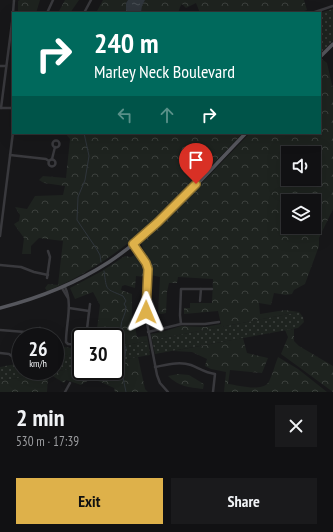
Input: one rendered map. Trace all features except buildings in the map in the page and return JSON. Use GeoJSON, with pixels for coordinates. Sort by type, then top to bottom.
{"type":"FeatureCollection","features":[{"type":"Feature","properties":{"kind":"main road"},"geometry":{"type":"LineString","coordinates":[[321,56],[333,44]]}},
{"type":"Feature","properties":{"kind":"main road"},"geometry":{"type":"LineString","coordinates":[[0,308],[31,300],[63,287],[109,262],[132,245],[162,219],[245,134]]}},
{"type":"Feature","properties":{"kind":"street"},"geometry":{"type":"LineString","coordinates":[[13,12],[14,0]]}},
{"type":"Feature","properties":{"kind":"street"},"geometry":{"type":"LineString","coordinates":[[47,12],[53,0]]}},
{"type":"Feature","properties":{"kind":"street"},"geometry":{"type":"LineString","coordinates":[[85,12],[91,0]]}},
{"type":"Feature","properties":{"kind":"street"},"geometry":{"type":"LineString","coordinates":[[315,12],[333,6]]}},
{"type":"Feature","properties":{"kind":"street"},"geometry":{"type":"LineString","coordinates":[[12,21],[1,108],[12,108]]}},
{"type":"Feature","properties":{"kind":"street"},"geometry":{"type":"LineString","coordinates":[[0,66],[6,66]]}},
{"type":"Feature","properties":{"kind":"street"},"geometry":{"type":"LineString","coordinates":[[0,236],[13,134]]}},
{"type":"Feature","properties":{"kind":"street"},"geometry":{"type":"LineString","coordinates":[[10,155],[50,160],[55,147]]}},
{"type":"Feature","properties":{"kind":"street"},"geometry":{"type":"LineString","coordinates":[[132,245],[146,263],[148,269],[146,312],[148,332],[158,379],[168,392]]}},
{"type":"Feature","properties":{"kind":"street"},"geometry":{"type":"LineString","coordinates":[[0,265],[21,267],[48,276],[50,257],[48,251]]}},
{"type":"Feature","properties":{"kind":"street"},"geometry":{"type":"LineString","coordinates":[[63,287],[69,299],[66,342],[72,344]]}},
{"type":"Feature","properties":{"kind":"street"},"geometry":{"type":"LineString","coordinates":[[181,324],[180,290],[184,288],[212,289]]}},
{"type":"Feature","properties":{"kind":"street"},"geometry":{"type":"LineString","coordinates":[[200,301],[201,289]]}},
{"type":"Feature","properties":{"kind":"street"},"geometry":{"type":"LineString","coordinates":[[87,328],[90,304]]}},
{"type":"Feature","properties":{"kind":"street"},"geometry":{"type":"LineString","coordinates":[[69,308],[89,311]]}},
{"type":"Feature","properties":{"kind":"street"},"geometry":{"type":"LineString","coordinates":[[148,332],[181,324],[219,322]]}},
{"type":"Feature","properties":{"kind":"street"},"geometry":{"type":"LineString","coordinates":[[0,330],[12,331]]}},
{"type":"Feature","properties":{"kind":"street"},"geometry":{"type":"LineString","coordinates":[[0,353],[9,354],[12,356]]}},
{"type":"Feature","properties":{"kind":"street"},"geometry":{"type":"LineString","coordinates":[[155,367],[176,363],[186,363],[206,373],[215,374],[213,392]]}},
{"type":"Feature","properties":{"kind":"street"},"geometry":{"type":"LineString","coordinates":[[65,392],[70,383]]}},
{"type":"Feature","properties":{"kind":"green space"},"geometry":{"type":"Polygon","coordinates":[[[40,0],[36,12],[18,12],[18,1],[40,0]]]}},
{"type":"Feature","properties":{"kind":"green space"},"geometry":{"type":"Polygon","coordinates":[[[65,0],[79,0],[71,12],[59,12],[65,0]]]}},
{"type":"Feature","properties":{"kind":"green space"},"geometry":{"type":"Polygon","coordinates":[[[103,0],[128,0],[126,3],[126,12],[97,12],[103,0]]]}},
{"type":"Feature","properties":{"kind":"green space"},"geometry":{"type":"Polygon","coordinates":[[[145,0],[304,0],[307,10],[301,12],[200,12],[196,3],[186,8],[182,4],[178,12],[141,12],[145,0]]]}},
{"type":"Feature","properties":{"kind":"green space"},"geometry":{"type":"Polygon","coordinates":[[[333,9],[333,41],[321,53],[321,13],[333,9]]]}},
{"type":"Feature","properties":{"kind":"green space"},"geometry":{"type":"Polygon","coordinates":[[[322,59],[327,63],[333,89],[333,209],[321,234],[321,194],[281,194],[281,234],[321,234],[319,238],[319,246],[305,284],[294,290],[292,294],[286,295],[274,293],[271,305],[259,303],[260,314],[285,310],[299,312],[152,340],[151,334],[181,326],[205,327],[221,324],[218,311],[184,314],[184,308],[190,308],[190,303],[212,303],[213,279],[178,277],[177,283],[169,283],[166,313],[158,313],[160,277],[151,275],[149,262],[141,241],[171,215],[249,134],[321,134],[321,60],[322,59]]]}},
{"type":"Feature","properties":{"kind":"green space"},"geometry":{"type":"Polygon","coordinates":[[[66,134],[242,134],[176,201],[129,243],[76,277],[47,291],[45,288],[48,284],[58,285],[63,241],[39,238],[31,246],[31,254],[22,254],[24,238],[14,224],[19,221],[20,215],[15,207],[27,209],[35,196],[63,195],[65,186],[44,183],[39,180],[43,176],[66,178],[70,139],[66,134]]]}},
{"type":"Feature","properties":{"kind":"green space"},"geometry":{"type":"Polygon","coordinates":[[[136,254],[142,262],[145,267],[145,277],[136,276],[135,288],[125,285],[122,286],[121,290],[132,294],[132,318],[143,319],[144,325],[135,327],[137,337],[147,336],[148,341],[124,345],[124,328],[97,328],[100,305],[93,292],[75,299],[70,288],[102,271],[125,256],[131,257],[136,254]]]}},
{"type":"Feature","properties":{"kind":"green space"},"geometry":{"type":"Polygon","coordinates":[[[299,312],[303,317],[304,322],[298,328],[155,354],[152,340],[299,312]]]}},
{"type":"Feature","properties":{"kind":"green space"},"geometry":{"type":"Polygon","coordinates":[[[294,329],[294,341],[299,346],[333,366],[333,392],[281,354],[288,337],[285,330],[294,329]]]}},
{"type":"Feature","properties":{"kind":"green space"},"geometry":{"type":"Polygon","coordinates":[[[243,338],[247,353],[268,358],[262,373],[230,370],[228,384],[254,388],[264,386],[269,381],[278,357],[298,369],[327,392],[224,392],[226,372],[211,369],[205,366],[207,359],[192,352],[173,351],[243,338]]]}},
{"type":"Feature","properties":{"kind":"green space"},"geometry":{"type":"Polygon","coordinates":[[[148,341],[150,355],[124,359],[124,345],[148,341]]]}},
{"type":"Feature","properties":{"kind":"green space"},"geometry":{"type":"Polygon","coordinates":[[[64,347],[72,348],[72,354],[64,356],[64,347]]]}},
{"type":"Feature","properties":{"kind":"green space"},"geometry":{"type":"Polygon","coordinates":[[[72,354],[72,369],[64,370],[64,356],[72,354]]]}},
{"type":"Feature","properties":{"kind":"green space"},"geometry":{"type":"Polygon","coordinates":[[[138,357],[145,389],[148,392],[115,392],[114,388],[94,380],[124,380],[124,359],[138,357]]]}},
{"type":"Feature","properties":{"kind":"green space"},"geometry":{"type":"Polygon","coordinates":[[[12,365],[12,379],[0,381],[0,367],[12,365]]]}},
{"type":"Feature","properties":{"kind":"green space"},"geometry":{"type":"Polygon","coordinates":[[[72,369],[72,380],[94,380],[85,382],[81,385],[66,380],[64,383],[59,380],[64,380],[64,370],[72,369]]]}},
{"type":"Feature","properties":{"kind":"green space"},"geometry":{"type":"Polygon","coordinates":[[[178,374],[189,375],[204,384],[203,389],[188,387],[172,380],[168,376],[178,374]]]}},
{"type":"Feature","properties":{"kind":"green space"},"geometry":{"type":"Polygon","coordinates":[[[12,379],[48,380],[47,392],[0,392],[0,381],[12,379]]]}},
{"type":"Feature","properties":{"kind":"water"},"geometry":{"type":"Polygon","coordinates":[[[128,0],[145,0],[141,12],[126,12],[126,3],[128,0]]]}},
{"type":"Feature","properties":{"kind":"waterway"},"geometry":{"type":"LineString","coordinates":[[84,134],[89,156],[85,180],[78,197],[77,220],[96,248],[100,255],[101,262]]}},
{"type":"Feature","properties":{"kind":"waterway"},"geometry":{"type":"LineString","coordinates":[[104,271],[108,288],[123,296],[126,301],[124,304],[126,310],[121,326],[121,338],[126,348],[125,357]]}},
{"type":"Feature","properties":{"kind":"waterway"},"geometry":{"type":"LineString","coordinates":[[125,359],[122,373],[126,392]]}},
{"type":"Feature","properties":{"kind":"route"},"geometry":{"type":"LineString","coordinates":[[146,312],[146,284],[148,269],[139,251],[133,244],[150,230],[196,184]]}}]}
